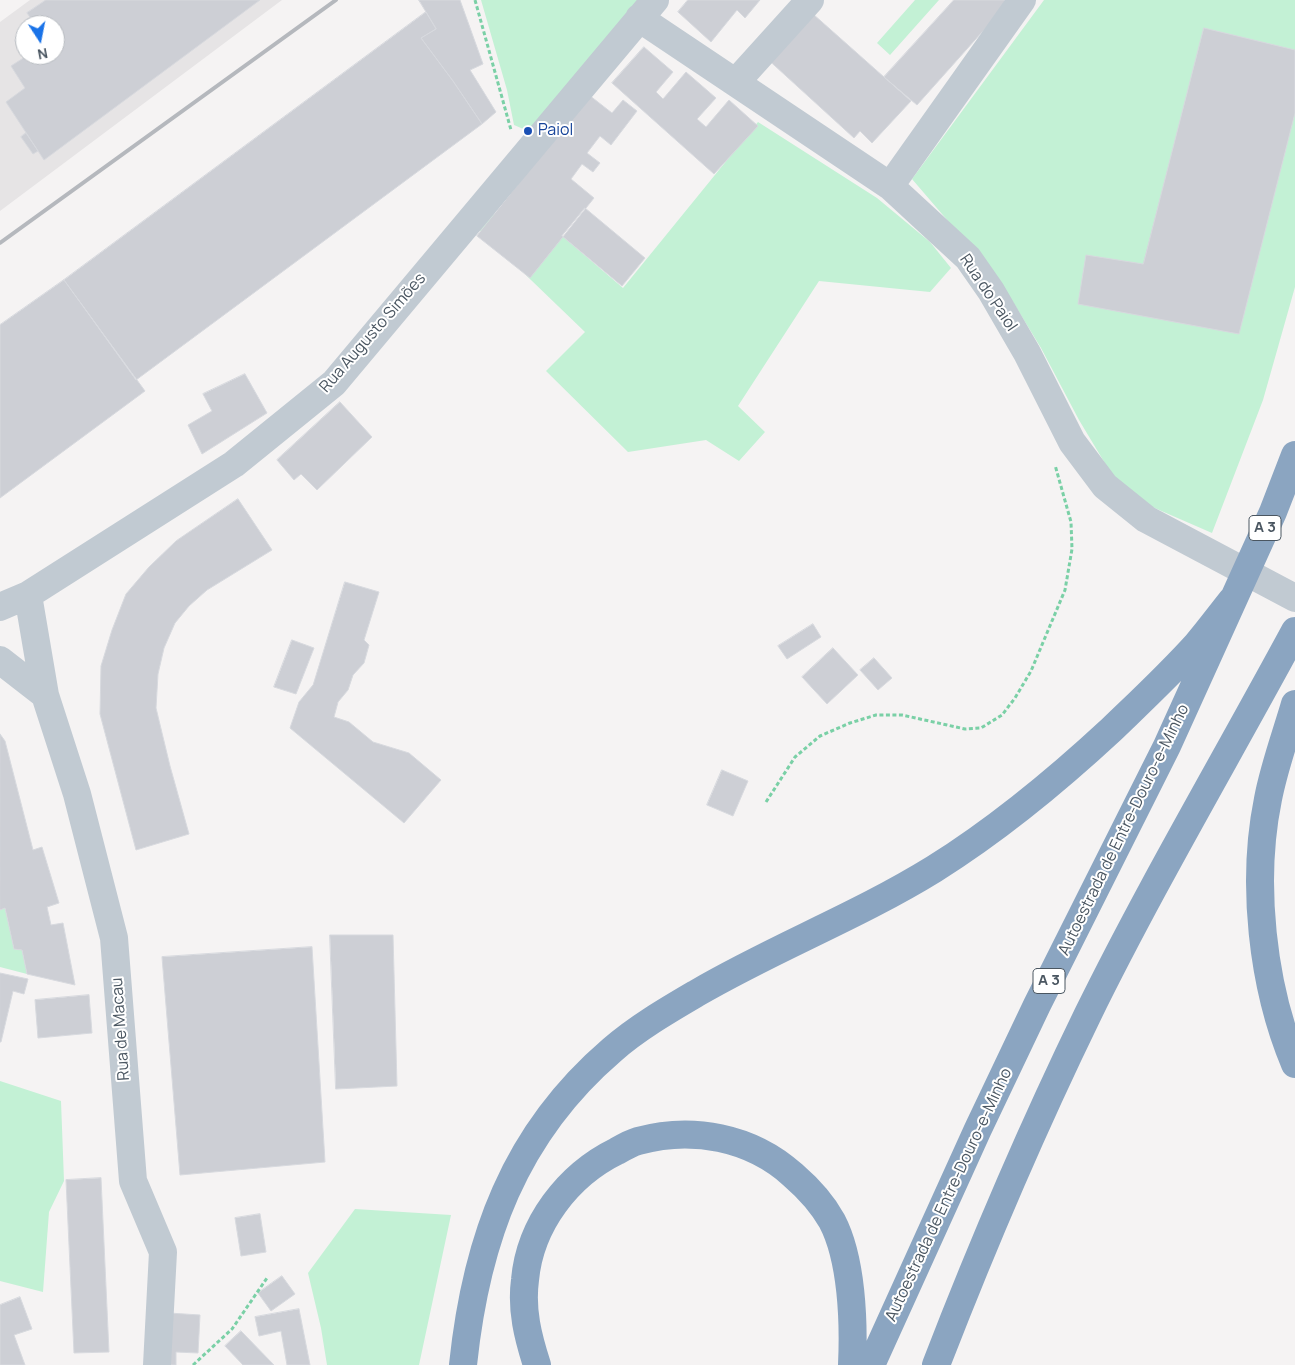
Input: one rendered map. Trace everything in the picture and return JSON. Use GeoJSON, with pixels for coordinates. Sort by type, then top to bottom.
{"type":"FeatureCollection","features":[{"type":"Feature","properties":{"kind":"highway","name":"Autoestrada de Entre-Douro-e-Minho"},"geometry":{"type":"LineString","coordinates":[[871,1365],[982,1120],[1037,1005],[1167,746],[1273,512],[1295,455]]}},
{"type":"Feature","properties":{"kind":"highway"},"geometry":{"type":"LineString","coordinates":[[463,1365],[466,1331],[475,1282],[486,1240],[502,1198],[526,1151],[548,1117],[574,1085],[613,1048],[653,1020],[699,992],[931,871],[976,842],[1017,812],[1056,779],[1155,688],[1197,644],[1232,600]]}},
{"type":"Feature","properties":{"kind":"highway"},"geometry":{"type":"LineString","coordinates":[[936,1365],[1021,1156],[1089,1014],[1188,824],[1295,631]]}},
{"type":"Feature","properties":{"kind":"highway"},"geometry":{"type":"LineString","coordinates":[[1295,704],[1268,799],[1261,851],[1261,898],[1265,954],[1275,1004],[1295,1064]]}},
{"type":"Feature","properties":{"kind":"highway"},"geometry":{"type":"LineString","coordinates":[[537,1365],[529,1341],[525,1318],[524,1285],[530,1254],[547,1214],[564,1190],[586,1170],[610,1154],[636,1142],[659,1136],[690,1134],[716,1137],[741,1143],[762,1152],[782,1165],[804,1184],[821,1203],[832,1222],[841,1245],[847,1270],[853,1340],[852,1365]]}},
{"type":"Feature","properties":{"kind":"street"},"geometry":{"type":"LineString","coordinates":[[736,82],[810,0]]}},
{"type":"Feature","properties":{"kind":"street"},"geometry":{"type":"LineString","coordinates":[[890,186],[1022,0]]}},
{"type":"Feature","properties":{"kind":"street","name":"Rua Augusto Simões"},"geometry":{"type":"LineString","coordinates":[[0,607],[28,594],[234,464],[334,382],[647,9]]}},
{"type":"Feature","properties":{"kind":"street","name":"Rua do Paiol"},"geometry":{"type":"LineString","coordinates":[[647,9],[736,82],[890,186],[968,258],[991,291],[1028,353],[1072,442],[1105,486],[1146,519],[1295,598]]}},
{"type":"Feature","properties":{"kind":"street","name":"Rua de Macau"},"geometry":{"type":"LineString","coordinates":[[28,594],[45,696],[77,794],[114,938],[133,1182],[163,1252],[157,1365]]}},
{"type":"Feature","properties":{"kind":"street"},"geometry":{"type":"LineString","coordinates":[[0,660],[45,696]]}},
{"type":"Feature","properties":{"kind":"path"},"geometry":{"type":"LineString","coordinates":[[475,0],[520,162]]}},
{"type":"Feature","properties":{"kind":"path"},"geometry":{"type":"LineString","coordinates":[[766,802],[795,757],[820,736],[850,723],[876,715],[902,715],[965,729],[981,728],[1002,715],[1031,671],[1065,590],[1072,549],[1071,522],[1053,460]]}},
{"type":"Feature","properties":{"kind":"path"},"geometry":{"type":"LineString","coordinates":[[193,1365],[232,1329],[267,1278]]}},
{"type":"Feature","properties":{"kind":"shaded area"},"geometry":{"type":"Polygon","coordinates":[[[30,0],[282,0],[0,211],[0,22],[30,0]]]}},
{"type":"Feature","properties":{"kind":"green space"},"geometry":{"type":"Polygon","coordinates":[[[481,0],[638,0],[528,131],[514,125],[507,90],[481,0]]]}},
{"type":"Feature","properties":{"kind":"green space"},"geometry":{"type":"Polygon","coordinates":[[[915,0],[939,0],[890,55],[877,43],[915,0]]]}},
{"type":"Feature","properties":{"kind":"green space"},"geometry":{"type":"Polygon","coordinates":[[[1044,0],[1295,0],[1295,287],[1263,400],[1212,533],[1150,506],[1115,480],[1079,420],[1041,348],[1002,284],[912,179],[1044,0]]]}},
{"type":"Feature","properties":{"kind":"green space"},"geometry":{"type":"Polygon","coordinates":[[[758,122],[877,198],[930,242],[951,268],[930,292],[819,281],[738,406],[765,432],[739,461],[706,440],[628,452],[546,371],[585,332],[477,228],[492,212],[510,230],[561,235],[623,288],[758,122]]]}},
{"type":"Feature","properties":{"kind":"green space"},"geometry":{"type":"Polygon","coordinates":[[[5,908],[14,949],[22,950],[27,974],[0,967],[0,910],[5,908]]]}},
{"type":"Feature","properties":{"kind":"green space"},"geometry":{"type":"Polygon","coordinates":[[[0,1081],[61,1101],[64,1181],[49,1212],[43,1292],[0,1281],[0,1081]]]}},
{"type":"Feature","properties":{"kind":"green space"},"geometry":{"type":"Polygon","coordinates":[[[355,1209],[451,1215],[419,1365],[327,1365],[321,1328],[308,1273],[355,1209]]]}},
{"type":"Feature","properties":{"kind":"building"},"geometry":{"type":"Polygon","coordinates":[[[46,0],[260,0],[44,160],[6,102],[25,88],[11,66],[15,63],[15,65],[65,65],[65,15],[28,15],[27,13],[46,0]]]}},
{"type":"Feature","properties":{"kind":"building"},"geometry":{"type":"Polygon","coordinates":[[[419,0],[460,0],[483,64],[470,70],[496,112],[482,124],[421,38],[436,29],[419,0]]]}},
{"type":"Feature","properties":{"kind":"building"},"geometry":{"type":"Polygon","coordinates":[[[688,0],[760,0],[745,18],[737,10],[711,42],[678,12],[688,0]]]}},
{"type":"Feature","properties":{"kind":"building"},"geometry":{"type":"Polygon","coordinates":[[[954,0],[1004,0],[1008,3],[917,105],[884,77],[954,0]]]}},
{"type":"Feature","properties":{"kind":"building"},"geometry":{"type":"Polygon","coordinates":[[[804,6],[911,101],[872,143],[860,131],[854,138],[763,55],[804,6]]]}},
{"type":"Feature","properties":{"kind":"building"},"geometry":{"type":"Polygon","coordinates":[[[426,12],[436,29],[421,38],[482,124],[136,380],[64,280],[426,12]]]}},
{"type":"Feature","properties":{"kind":"building"},"geometry":{"type":"Polygon","coordinates":[[[1204,28],[1295,50],[1295,113],[1239,334],[1078,304],[1086,255],[1143,264],[1204,28]]]}},
{"type":"Feature","properties":{"kind":"building"},"geometry":{"type":"Polygon","coordinates":[[[644,47],[673,72],[656,92],[663,99],[686,72],[716,98],[697,119],[706,127],[729,100],[758,126],[714,174],[612,83],[644,47]]]}},
{"type":"Feature","properties":{"kind":"building"},"geometry":{"type":"Polygon","coordinates":[[[589,95],[612,113],[623,100],[637,111],[611,145],[600,136],[587,153],[600,163],[593,172],[582,164],[571,179],[594,198],[530,278],[477,236],[589,95]]]}},
{"type":"Feature","properties":{"kind":"building"},"geometry":{"type":"Polygon","coordinates":[[[26,133],[38,151],[33,154],[21,137],[26,133]]]}},
{"type":"Feature","properties":{"kind":"building"},"geometry":{"type":"Polygon","coordinates":[[[585,208],[645,258],[622,286],[562,236],[585,208]]]}},
{"type":"Feature","properties":{"kind":"building"},"geometry":{"type":"Polygon","coordinates":[[[64,280],[145,391],[0,498],[0,325],[64,280]]]}},
{"type":"Feature","properties":{"kind":"building"},"geometry":{"type":"Polygon","coordinates":[[[245,374],[267,413],[202,454],[188,425],[212,411],[203,394],[245,374]]]}},
{"type":"Feature","properties":{"kind":"building"},"geometry":{"type":"Polygon","coordinates":[[[340,402],[372,437],[317,490],[301,474],[294,480],[277,460],[340,402]]]}},
{"type":"Feature","properties":{"kind":"building"},"geometry":{"type":"Polygon","coordinates":[[[238,499],[272,550],[207,590],[189,606],[175,623],[164,648],[158,674],[156,708],[189,834],[136,850],[100,714],[101,666],[126,594],[149,567],[176,541],[238,499]]]}},
{"type":"Feature","properties":{"kind":"building"},"geometry":{"type":"Polygon","coordinates":[[[345,582],[379,592],[364,640],[369,645],[364,663],[353,675],[348,690],[338,702],[334,717],[349,722],[373,742],[409,753],[441,780],[404,823],[290,728],[299,702],[313,685],[345,582]]]}},
{"type":"Feature","properties":{"kind":"building"},"geometry":{"type":"Polygon","coordinates":[[[813,624],[821,637],[787,659],[778,646],[813,624]]]}},
{"type":"Feature","properties":{"kind":"building"},"geometry":{"type":"Polygon","coordinates":[[[292,640],[314,648],[296,694],[274,687],[292,640]]]}},
{"type":"Feature","properties":{"kind":"building"},"geometry":{"type":"Polygon","coordinates":[[[833,648],[858,675],[827,704],[802,677],[833,648]]]}},
{"type":"Feature","properties":{"kind":"building"},"geometry":{"type":"Polygon","coordinates":[[[874,658],[892,678],[878,690],[860,670],[874,658]]]}},
{"type":"Feature","properties":{"kind":"building"},"geometry":{"type":"Polygon","coordinates":[[[0,734],[5,741],[33,850],[42,847],[59,903],[47,907],[51,925],[63,923],[75,985],[27,974],[22,950],[14,949],[5,908],[0,910],[0,734]]]}},
{"type":"Feature","properties":{"kind":"building"},"geometry":{"type":"Polygon","coordinates":[[[722,770],[748,781],[733,816],[707,805],[722,770]]]}},
{"type":"Feature","properties":{"kind":"building"},"geometry":{"type":"Polygon","coordinates":[[[330,935],[393,935],[397,1086],[336,1089],[330,935]]]}},
{"type":"Feature","properties":{"kind":"building"},"geometry":{"type":"Polygon","coordinates":[[[312,947],[325,1162],[180,1175],[162,957],[312,947]]]}},
{"type":"Feature","properties":{"kind":"building"},"geometry":{"type":"Polygon","coordinates":[[[0,973],[28,979],[24,994],[13,991],[1,1042],[0,1042],[0,973]]]}},
{"type":"Feature","properties":{"kind":"building"},"geometry":{"type":"Polygon","coordinates":[[[89,995],[92,1033],[38,1038],[35,1000],[89,995]]]}},
{"type":"Feature","properties":{"kind":"building"},"geometry":{"type":"Polygon","coordinates":[[[101,1178],[109,1352],[74,1353],[66,1180],[101,1178]]]}},
{"type":"Feature","properties":{"kind":"building"},"geometry":{"type":"Polygon","coordinates":[[[260,1214],[266,1252],[241,1256],[235,1218],[260,1214]]]}},
{"type":"Feature","properties":{"kind":"building"},"geometry":{"type":"Polygon","coordinates":[[[282,1276],[295,1294],[271,1311],[258,1293],[282,1276]]]}},
{"type":"Feature","properties":{"kind":"building"},"geometry":{"type":"Polygon","coordinates":[[[20,1297],[32,1329],[14,1335],[25,1365],[0,1365],[0,1305],[20,1297]]]}},
{"type":"Feature","properties":{"kind":"building"},"geometry":{"type":"Polygon","coordinates":[[[299,1309],[310,1365],[287,1365],[281,1331],[259,1336],[255,1317],[299,1309]]]}},
{"type":"Feature","properties":{"kind":"building"},"geometry":{"type":"Polygon","coordinates":[[[169,1313],[200,1315],[198,1353],[176,1352],[176,1365],[167,1365],[169,1313]]]}},
{"type":"Feature","properties":{"kind":"building"},"geometry":{"type":"Polygon","coordinates":[[[241,1331],[274,1365],[243,1365],[225,1346],[241,1331]]]}},
{"type":"Feature","properties":{"kind":"railway"},"geometry":{"type":"LineString","coordinates":[[0,243],[336,0]]}},
{"type":"Feature","properties":{"kind":"place","name":"Paiol"},"geometry":{"type":"Point","coordinates":[528,131]}}]}
